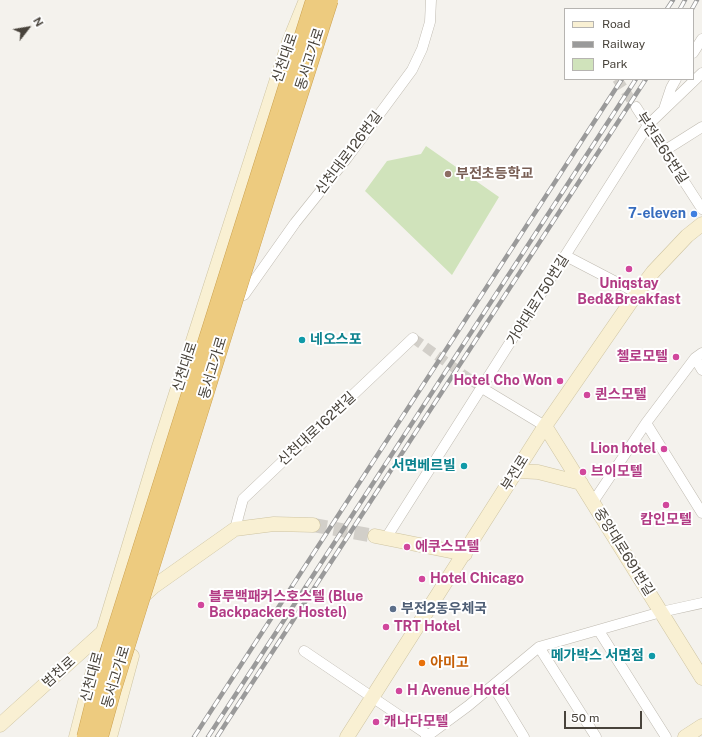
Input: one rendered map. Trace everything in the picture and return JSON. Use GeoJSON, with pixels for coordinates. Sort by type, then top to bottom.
{"type":"FeatureCollection","features":[{"type":"Feature","properties":{"kind":"highway","name":"동서고가로"},"geometry":{"type":"LineString","coordinates":[[86,737],[100,681],[314,0]]}},
{"type":"Feature","properties":{"kind":"highway","name":"동서고가로"},"geometry":{"type":"LineString","coordinates":[[99,737],[112,690],[244,267],[329,0]]}},
{"type":"Feature","properties":{"kind":"main road","name":"신천대로"},"geometry":{"type":"LineString","coordinates":[[76,737],[104,632],[159,447],[289,42],[306,0]]}},
{"type":"Feature","properties":{"kind":"main road"},"geometry":{"type":"LineString","coordinates":[[110,737],[153,587],[337,0]]}},
{"type":"Feature","properties":{"kind":"main road","name":"부전로"},"geometry":{"type":"LineString","coordinates":[[347,737],[545,426],[637,293],[653,272],[687,236],[702,224]]}},
{"type":"Feature","properties":{"kind":"main road","name":"중앙대로691번길"},"geometry":{"type":"LineString","coordinates":[[545,426],[702,678]]}},
{"type":"Feature","properties":{"kind":"main road"},"geometry":{"type":"LineString","coordinates":[[517,470],[538,472],[581,483]]}},
{"type":"Feature","properties":{"kind":"main road"},"geometry":{"type":"LineString","coordinates":[[235,529],[274,524],[313,526]]}},
{"type":"Feature","properties":{"kind":"main road","name":"범천로"},"geometry":{"type":"LineString","coordinates":[[0,725],[153,587],[235,529]]}},
{"type":"Feature","properties":{"kind":"main road"},"geometry":{"type":"LineString","coordinates":[[381,537],[464,554]]}},
{"type":"Feature","properties":{"kind":"main road"},"geometry":{"type":"LineString","coordinates":[[685,737],[702,726]]}},
{"type":"Feature","properties":{"kind":"street","name":"신천대로126번길"},"geometry":{"type":"LineString","coordinates":[[244,295],[295,223],[347,158],[412,70],[422,49],[430,22],[431,0]]}},
{"type":"Feature","properties":{"kind":"street"},"geometry":{"type":"LineString","coordinates":[[694,51],[702,39]]}},
{"type":"Feature","properties":{"kind":"street","name":"가야대로750번길"},"geometry":{"type":"LineString","coordinates":[[381,537],[482,388],[648,125],[702,73]]}},
{"type":"Feature","properties":{"kind":"street"},"geometry":{"type":"LineString","coordinates":[[664,110],[671,88],[675,80]]}},
{"type":"Feature","properties":{"kind":"street","name":"부전로65번길"},"geometry":{"type":"LineString","coordinates":[[636,107],[702,209]]}},
{"type":"Feature","properties":{"kind":"street"},"geometry":{"type":"LineString","coordinates":[[664,150],[702,127]]}},
{"type":"Feature","properties":{"kind":"street"},"geometry":{"type":"LineString","coordinates":[[566,256],[637,293]]}},
{"type":"Feature","properties":{"kind":"street","name":"신천대로162번길"},"geometry":{"type":"LineString","coordinates":[[235,529],[243,500],[413,338]]}},
{"type":"Feature","properties":{"kind":"street"},"geometry":{"type":"LineString","coordinates":[[698,355],[702,370]]}},
{"type":"Feature","properties":{"kind":"street"},"geometry":{"type":"LineString","coordinates":[[593,502],[646,423],[698,355]]}},
{"type":"Feature","properties":{"kind":"street"},"geometry":{"type":"LineString","coordinates":[[482,388],[545,426]]}},
{"type":"Feature","properties":{"kind":"street"},"geometry":{"type":"LineString","coordinates":[[646,423],[702,513]]}},
{"type":"Feature","properties":{"kind":"street"},"geometry":{"type":"LineString","coordinates":[[304,651],[427,736],[493,686],[539,647],[661,612],[702,603]]}},
{"type":"Feature","properties":{"kind":"street"},"geometry":{"type":"LineString","coordinates":[[599,630],[666,737]]}},
{"type":"Feature","properties":{"kind":"street"},"geometry":{"type":"LineString","coordinates":[[539,647],[596,737]]}},
{"type":"Feature","properties":{"kind":"street"},"geometry":{"type":"LineString","coordinates":[[493,686],[522,733]]}},
{"type":"Feature","properties":{"kind":"green space"},"geometry":{"type":"Polygon","coordinates":[[[426,146],[499,197],[452,275],[365,191],[387,161],[421,154],[426,146]]]}},
{"type":"Feature","properties":{"kind":"tunnel"},"geometry":{"type":"LineString","coordinates":[[618,80],[636,107]]}},
{"type":"Feature","properties":{"kind":"tunnel"},"geometry":{"type":"LineString","coordinates":[[413,338],[482,388]]}},
{"type":"Feature","properties":{"kind":"tunnel"},"geometry":{"type":"LineString","coordinates":[[313,525],[375,536]]}},
{"type":"Feature","properties":{"kind":"railway"},"geometry":{"type":"LineString","coordinates":[[668,8],[673,0]]}},
{"type":"Feature","properties":{"kind":"railway"},"geometry":{"type":"LineString","coordinates":[[681,8],[685,0]]}},
{"type":"Feature","properties":{"kind":"railway"},"geometry":{"type":"LineString","coordinates":[[693,8],[697,0]]}},
{"type":"Feature","properties":{"kind":"railway"},"geometry":{"type":"LineString","coordinates":[[194,737],[621,80]]}},
{"type":"Feature","properties":{"kind":"railway"},"geometry":{"type":"LineString","coordinates":[[208,737],[635,80]]}},
{"type":"Feature","properties":{"kind":"railway"},"geometry":{"type":"LineString","coordinates":[[217,737],[645,80]]}},
{"type":"Feature","properties":{"kind":"place","name":"부전초등학교"},"geometry":{"type":"Point","coordinates":[448,174]}},
{"type":"Feature","properties":{"kind":"place","name":"7-eleven"},"geometry":{"type":"Point","coordinates":[694,214]}},
{"type":"Feature","properties":{"kind":"place","name":"Uniqstay Bed&Breakfast"},"geometry":{"type":"Point","coordinates":[629,269]}},
{"type":"Feature","properties":{"kind":"place","name":"네오스포"},"geometry":{"type":"Point","coordinates":[302,340]}},
{"type":"Feature","properties":{"kind":"place","name":"첼로모텔"},"geometry":{"type":"Point","coordinates":[676,357]}},
{"type":"Feature","properties":{"kind":"place","name":"Hotel Cho Won"},"geometry":{"type":"Point","coordinates":[560,381]}},
{"type":"Feature","properties":{"kind":"place","name":"퀸스모텔"},"geometry":{"type":"Point","coordinates":[587,395]}},
{"type":"Feature","properties":{"kind":"place","name":"Lion hotel"},"geometry":{"type":"Point","coordinates":[664,449]}},
{"type":"Feature","properties":{"kind":"place","name":"서면베르빌"},"geometry":{"type":"Point","coordinates":[464,466]}},
{"type":"Feature","properties":{"kind":"place","name":"브이모텔"},"geometry":{"type":"Point","coordinates":[583,472]}},
{"type":"Feature","properties":{"kind":"place","name":"캄인모텔"},"geometry":{"type":"Point","coordinates":[666,505]}},
{"type":"Feature","properties":{"kind":"place","name":"에쿠스모텔"},"geometry":{"type":"Point","coordinates":[407,547]}},
{"type":"Feature","properties":{"kind":"place","name":"Hotel Chicago"},"geometry":{"type":"Point","coordinates":[422,579]}},
{"type":"Feature","properties":{"kind":"place","name":"블루백패커스호스텔 (Blue Backpackers Hostel)"},"geometry":{"type":"Point","coordinates":[201,605]}},
{"type":"Feature","properties":{"kind":"place","name":"부전2동우체국"},"geometry":{"type":"Point","coordinates":[393,609]}},
{"type":"Feature","properties":{"kind":"place","name":"TRT Hotel"},"geometry":{"type":"Point","coordinates":[386,627]}},
{"type":"Feature","properties":{"kind":"place","name":"메가박스 서면점"},"geometry":{"type":"Point","coordinates":[652,656]}},
{"type":"Feature","properties":{"kind":"place","name":"아미고"},"geometry":{"type":"Point","coordinates":[422,663]}},
{"type":"Feature","properties":{"kind":"place","name":"H Avenue Hotel"},"geometry":{"type":"Point","coordinates":[399,691]}},
{"type":"Feature","properties":{"kind":"place","name":"캐나다모텔"},"geometry":{"type":"Point","coordinates":[376,722]}}]}
